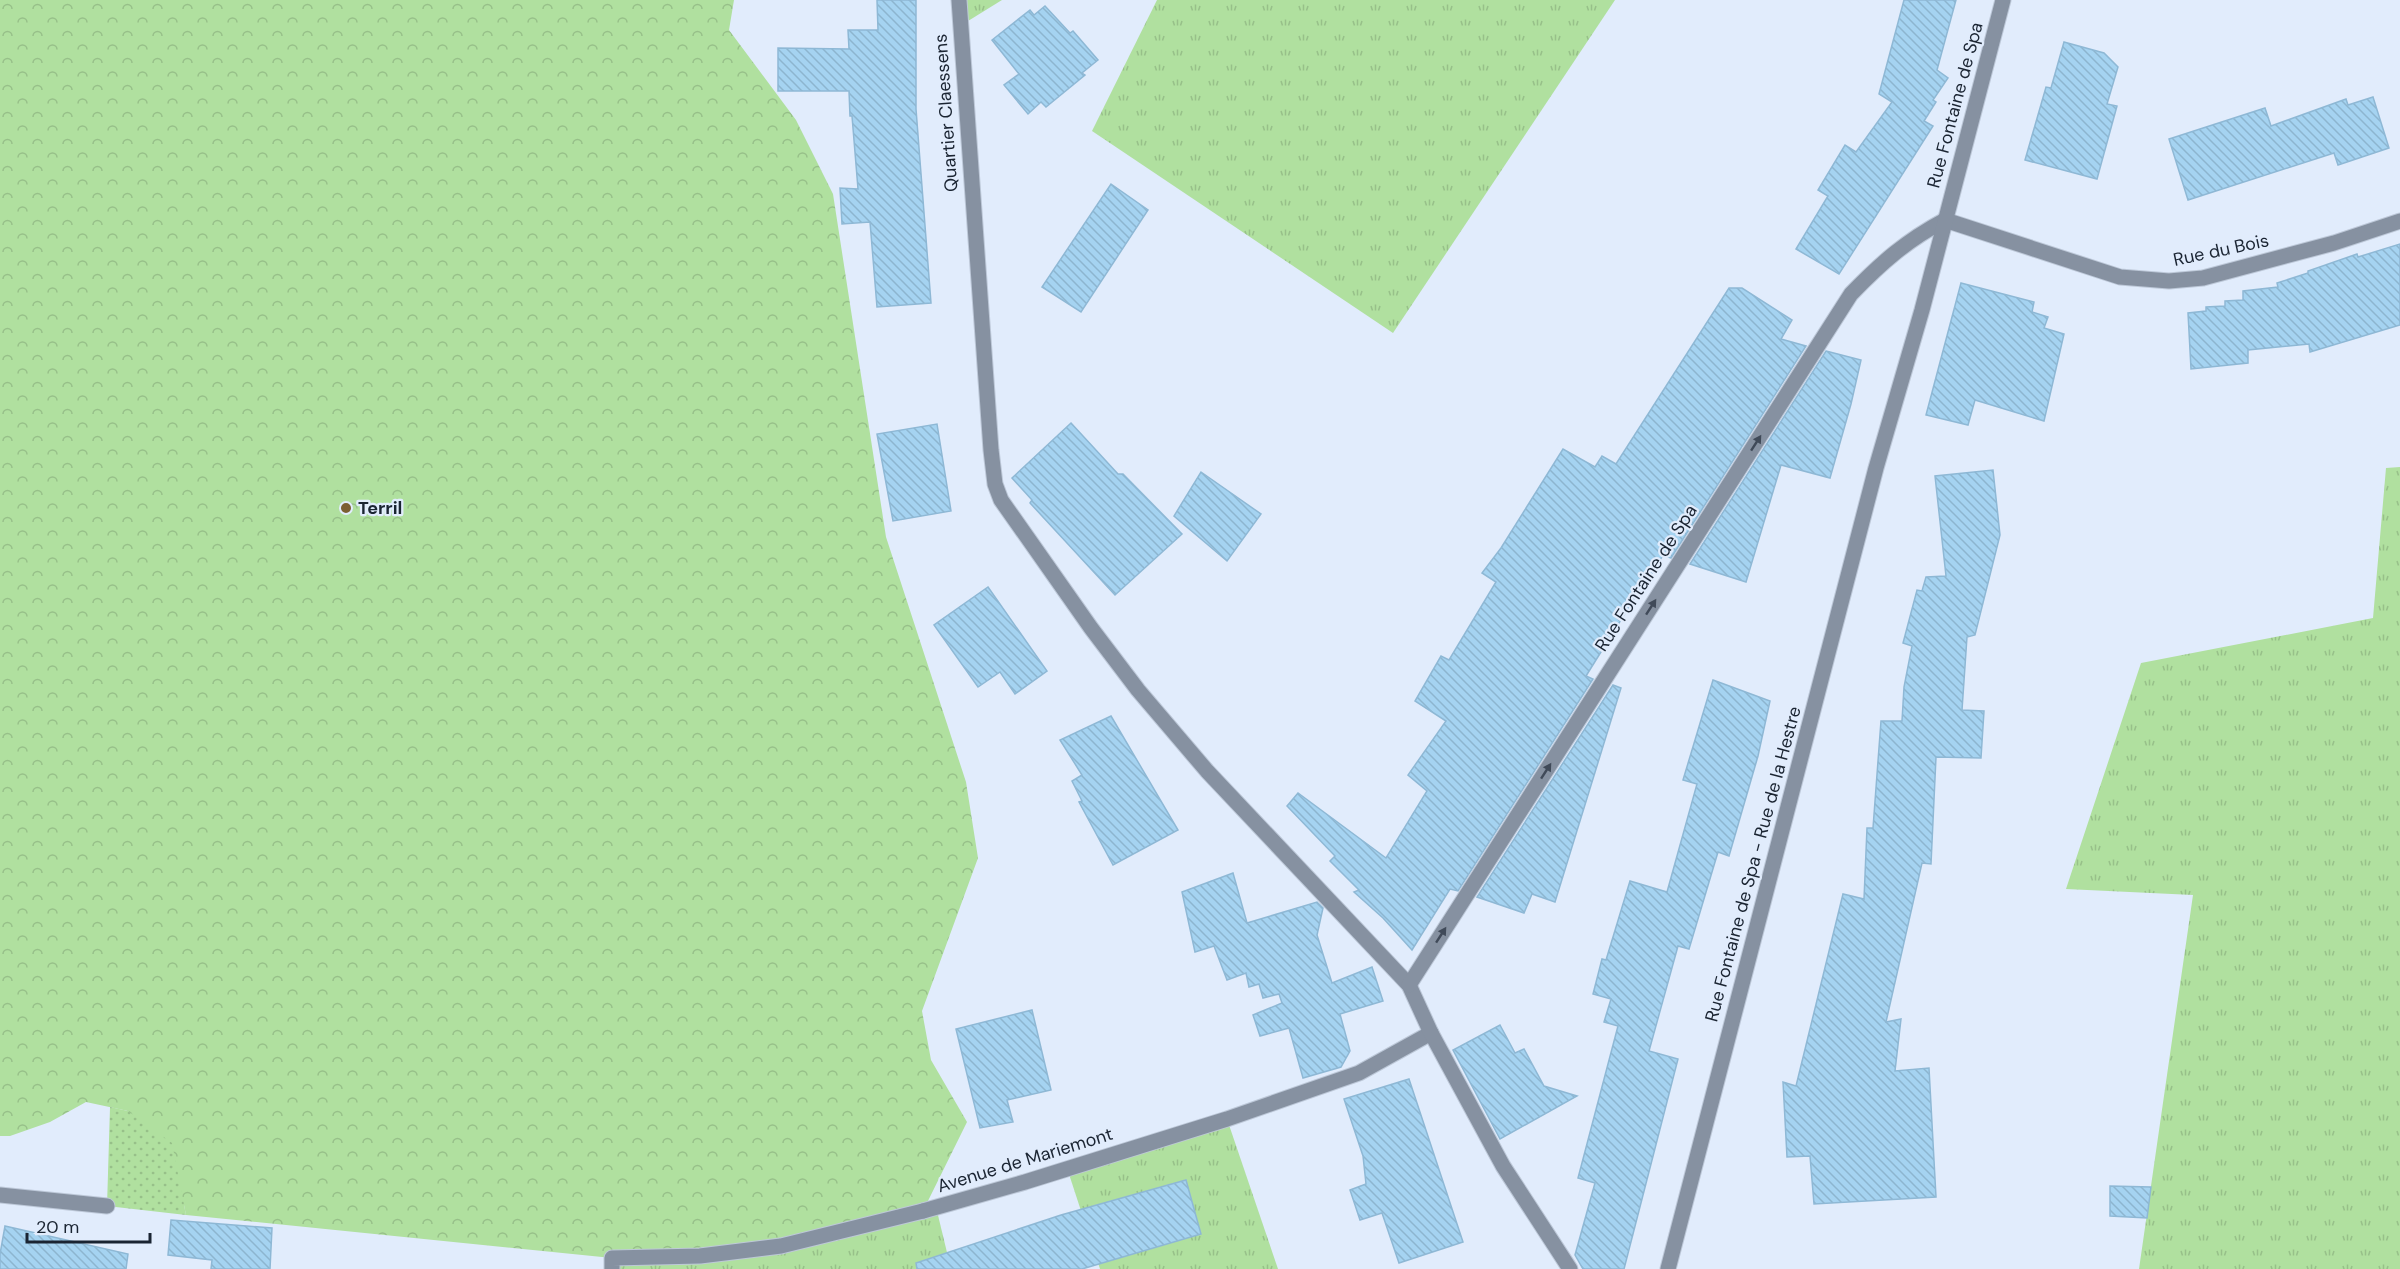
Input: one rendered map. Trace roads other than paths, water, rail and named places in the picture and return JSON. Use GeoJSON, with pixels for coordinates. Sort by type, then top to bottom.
{"type":"FeatureCollection","features":[{"type":"Feature","properties":{"kind":"street","name":"Quartier Claessens"},"geometry":{"type":"LineString","coordinates":[[959,0],[991,450],[995,484],[1007,513],[1138,690],[1199,762],[1409,985],[1431,1033],[1503,1166],[1570,1269]]}},
{"type":"Feature","properties":{"kind":"street","name":"Rue Fontaine de Spa"},"geometry":{"type":"LineString","coordinates":[[1876,468],[2003,0]]}},
{"type":"Feature","properties":{"kind":"street","name":"Rue Fontaine de Spa"},"geometry":{"type":"LineString","coordinates":[[1409,985],[1851,294],[1884,260],[1916,236],[1945,220]]}},
{"type":"Feature","properties":{"kind":"street","name":"Rue du Bois"},"geometry":{"type":"LineString","coordinates":[[1945,220],[2120,277],[2169,281],[2203,278],[2334,243],[2400,221]]}},
{"type":"Feature","properties":{"kind":"street","name":"Rue Fontaine de Spa - Rue de la Hestre"},"geometry":{"type":"LineString","coordinates":[[1668,1269],[1876,468]]}},
{"type":"Feature","properties":{"kind":"street","name":"Avenue de Mariemont"},"geometry":{"type":"LineString","coordinates":[[612,1263],[700,1256],[781,1246],[923,1211],[1025,1182],[1216,1122],[1348,1077],[1431,1033]]}},
{"type":"Feature","properties":{"kind":"street"},"geometry":{"type":"LineString","coordinates":[[0,1195],[107,1206]]}},
{"type":"Feature","properties":{"kind":"place","name":"Terril"},"geometry":{"type":"Point","coordinates":[346,508]}}]}
